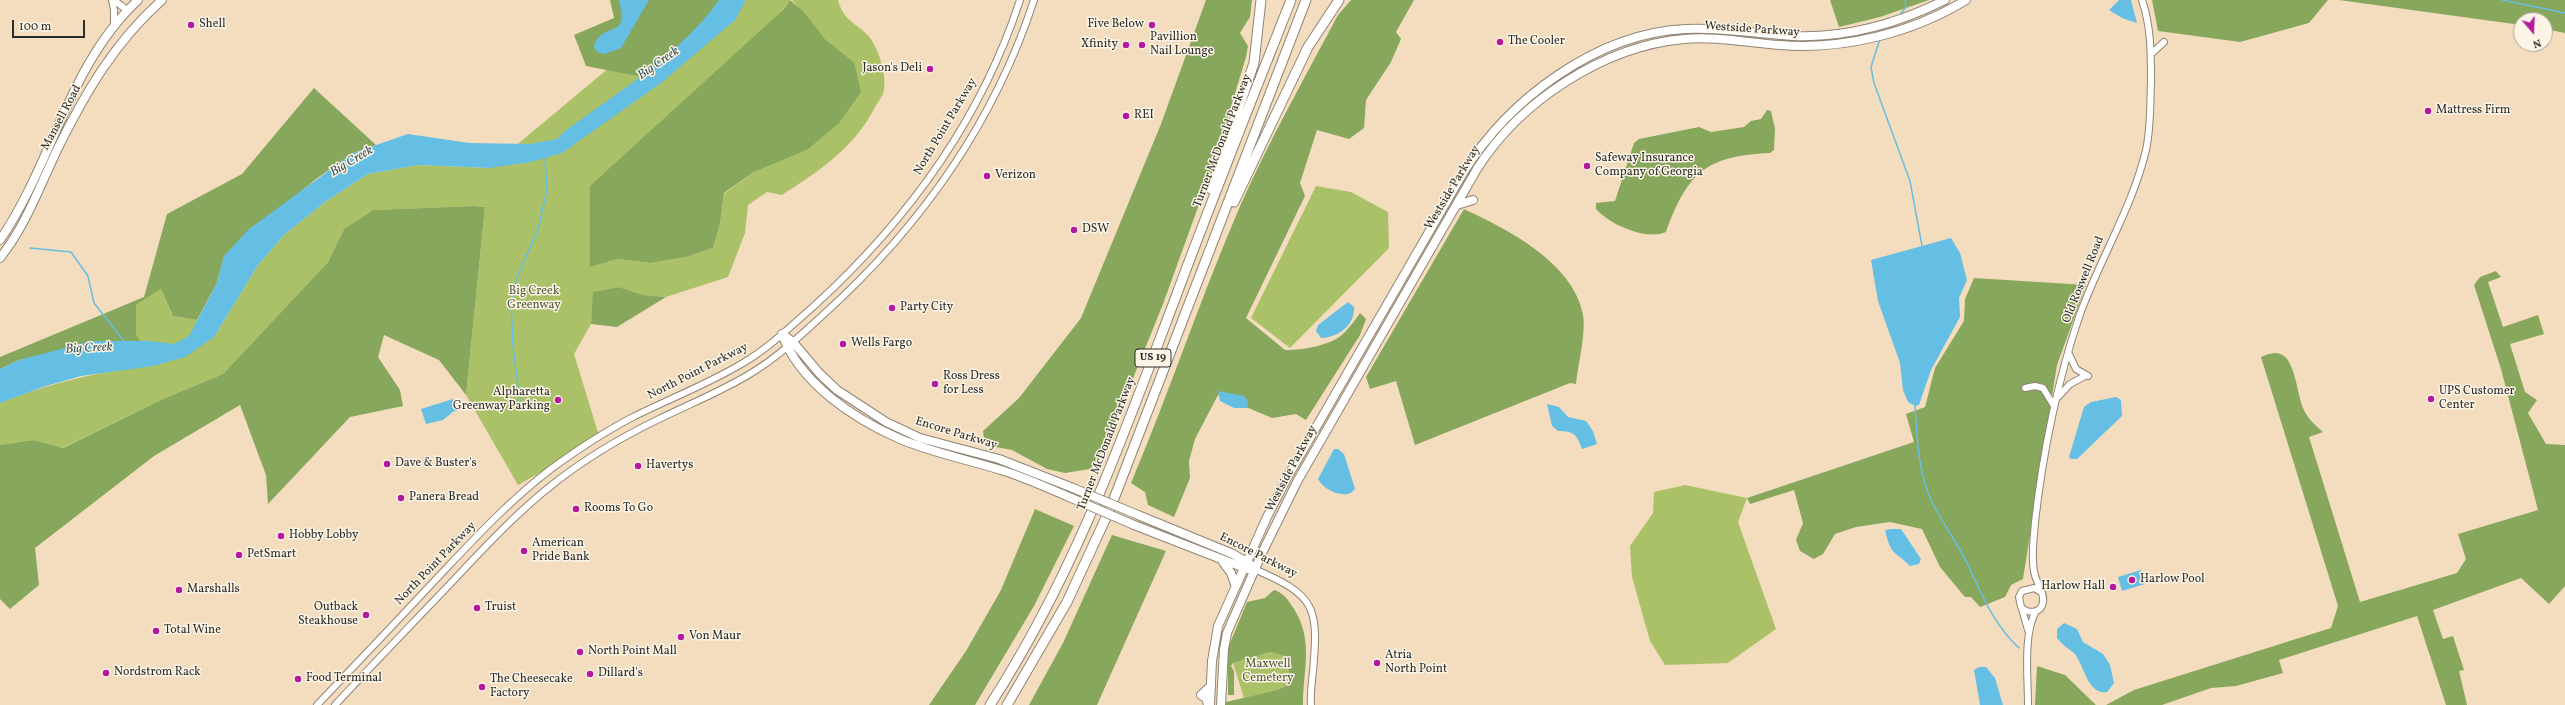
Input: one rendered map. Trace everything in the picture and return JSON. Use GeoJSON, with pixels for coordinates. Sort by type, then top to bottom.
{"type":"FeatureCollection","features":[{"type":"Feature","properties":{"kind":"highway"},"geometry":{"type":"LineString","coordinates":[[1203,222],[1213,180],[1254,63],[1261,0]]}},
{"type":"Feature","properties":{"kind":"highway","name":"Turner McDonald Parkway"},"geometry":{"type":"LineString","coordinates":[[990,705],[1042,618],[1089,523],[1203,222],[1291,0]]}},
{"type":"Feature","properties":{"kind":"highway","name":"US 19"},"geometry":{"type":"LineString","coordinates":[[1007,705],[1054,625],[1099,535],[1219,230],[1306,0]]}},
{"type":"Feature","properties":{"kind":"highway"},"geometry":{"type":"LineString","coordinates":[[1219,230],[1247,178],[1308,47],[1339,0]]}},
{"type":"Feature","properties":{"kind":"main road","name":"Mansell Road"},"geometry":{"type":"LineString","coordinates":[[0,240],[26,193],[86,65],[114,24],[138,0]]}},
{"type":"Feature","properties":{"kind":"main road","name":"Mansell Road"},"geometry":{"type":"LineString","coordinates":[[0,258],[25,222],[60,146],[116,47],[162,0]]}},
{"type":"Feature","properties":{"kind":"main road","name":"Westside Parkway"},"geometry":{"type":"LineString","coordinates":[[1209,705],[1206,698],[1201,695],[1211,686],[1216,634],[1235,584],[1278,496],[1468,164],[1500,123],[1538,89],[1602,51],[1647,35],[1701,28],[1795,36],[1836,34],[1889,23],[1945,0]]}},
{"type":"Feature","properties":{"kind":"main road","name":"Westside Parkway"},"geometry":{"type":"LineString","coordinates":[[1221,705],[1226,637],[1232,616],[1298,480],[1456,206],[1492,148],[1522,114],[1568,81],[1627,52],[1656,43],[1685,39],[1716,39],[1787,46],[1849,42],[1913,25],[1966,0]]}},
{"type":"Feature","properties":{"kind":"main road"},"geometry":{"type":"LineString","coordinates":[[1456,206],[1473,200]]}},
{"type":"Feature","properties":{"kind":"main road","name":"Encore Parkway"},"geometry":{"type":"LineString","coordinates":[[782,334],[790,345],[837,390],[886,422],[920,438],[999,460],[1073,488],[1233,554],[1246,561],[1254,569]]}},
{"type":"Feature","properties":{"kind":"main road","name":"Encore Parkway"},"geometry":{"type":"LineString","coordinates":[[790,345],[796,360],[828,394],[887,432],[918,446],[1006,471],[1242,569]]}},
{"type":"Feature","properties":{"kind":"main road"},"geometry":{"type":"LineString","coordinates":[[1242,569],[1254,569],[1255,556],[1273,517],[1278,496]]}},
{"type":"Feature","properties":{"kind":"main road"},"geometry":{"type":"LineString","coordinates":[[1233,554],[1254,544]]}},
{"type":"Feature","properties":{"kind":"main road"},"geometry":{"type":"LineString","coordinates":[[1222,561],[1231,573],[1235,584]]}},
{"type":"Feature","properties":{"kind":"street"},"geometry":{"type":"LineString","coordinates":[[113,0],[127,10]]}},
{"type":"Feature","properties":{"kind":"street"},"geometry":{"type":"LineString","coordinates":[[113,0],[114,24]]}},
{"type":"Feature","properties":{"kind":"street","name":"North Point Parkway"},"geometry":{"type":"LineString","coordinates":[[317,705],[491,522],[539,479],[598,437],[730,370],[759,353],[859,264],[923,188],[975,105],[1000,54],[1020,0]]}},
{"type":"Feature","properties":{"kind":"street","name":"North Point Parkway"},"geometry":{"type":"LineString","coordinates":[[335,705],[500,531],[557,481],[621,438],[736,382],[790,345],[868,272],[905,231],[936,192],[965,149],[995,94],[1034,0]]}},
{"type":"Feature","properties":{"kind":"street","name":"Old Roswell Road"},"geometry":{"type":"LineString","coordinates":[[2029,634],[2019,597],[2026,589],[2034,571],[2038,496],[2054,407],[2068,352],[2092,285],[2120,224],[2144,158],[2149,124],[2151,56],[2148,29],[2142,0]]}},
{"type":"Feature","properties":{"kind":"street"},"geometry":{"type":"LineString","coordinates":[[2151,56],[2155,49],[2164,42]]}},
{"type":"Feature","properties":{"kind":"street"},"geometry":{"type":"LineString","coordinates":[[2056,400],[2070,384],[2086,376],[2074,367],[2068,352]]}},
{"type":"Feature","properties":{"kind":"street"},"geometry":{"type":"LineString","coordinates":[[2025,388],[2035,386],[2043,388],[2054,407]]}},
{"type":"Feature","properties":{"kind":"street","name":"Encore Parkway"},"geometry":{"type":"LineString","coordinates":[[1254,569],[1293,587],[1301,594],[1314,614],[1316,635],[1311,705]]}},
{"type":"Feature","properties":{"kind":"street","name":"Old Roswell Road"},"geometry":{"type":"LineString","coordinates":[[2028,705],[2029,634],[2031,621],[2036,611],[2043,603],[2034,571]]}},
{"type":"Feature","properties":{"kind":"street"},"geometry":{"type":"LineString","coordinates":[[2026,589],[2034,588],[2041,592]]}},
{"type":"Feature","properties":{"kind":"street"},"geometry":{"type":"LineString","coordinates":[[2022,609],[2027,612],[2036,611]]}},
{"type":"Feature","properties":{"kind":"green space"},"geometry":{"type":"Polygon","coordinates":[[[610,0],[721,0],[724,3],[648,78],[586,66],[574,35],[614,18],[610,0]]]}},
{"type":"Feature","properties":{"kind":"green space","name":"Big Creek Greenway"},"geometry":{"type":"Polygon","coordinates":[[[665,0],[790,0],[590,267],[618,259],[651,263],[686,257],[713,248],[720,224],[724,194],[752,173],[807,150],[854,62],[825,39],[792,0],[838,0],[845,15],[866,33],[875,46],[882,67],[884,90],[866,123],[856,136],[834,158],[782,195],[767,192],[748,205],[745,233],[728,277],[666,297],[643,295],[619,287],[594,292],[591,324],[574,354],[600,439],[518,485],[466,395],[485,207],[474,206],[373,210],[344,229],[328,262],[223,374],[163,399],[62,448],[33,440],[0,445],[0,403],[38,389],[75,379],[112,371],[152,366],[136,334],[136,305],[161,289],[173,316],[197,320],[214,337],[258,265],[285,234],[325,202],[368,174],[418,165],[489,168],[622,57],[665,0]]]}},
{"type":"Feature","properties":{"kind":"green space"},"geometry":{"type":"Polygon","coordinates":[[[790,0],[803,11],[825,39],[854,62],[861,92],[839,123],[807,150],[752,173],[724,193],[720,224],[713,248],[686,257],[651,263],[618,259],[590,267],[590,186],[783,10],[790,0]]]}},
{"type":"Feature","properties":{"kind":"green space"},"geometry":{"type":"Polygon","coordinates":[[[1206,0],[1252,0],[1250,17],[1240,33],[1248,46],[1246,57],[1214,163],[1163,304],[1113,428],[1096,462],[1090,469],[1065,473],[1047,469],[1012,450],[985,445],[983,431],[1019,398],[1081,318],[1161,124],[1206,0]]]}},
{"type":"Feature","properties":{"kind":"green space"},"geometry":{"type":"Polygon","coordinates":[[[1351,0],[1414,0],[1396,32],[1401,39],[1391,62],[1366,100],[1364,128],[1349,139],[1317,130],[1300,183],[1305,196],[1246,318],[1285,350],[1308,348],[1332,341],[1344,333],[1360,313],[1366,319],[1360,335],[1306,420],[1296,414],[1272,418],[1218,395],[1195,439],[1189,461],[1190,478],[1174,517],[1148,505],[1145,492],[1131,483],[1159,414],[1212,273],[1241,204],[1276,132],[1338,15],[1351,0]]]}},
{"type":"Feature","properties":{"kind":"green space"},"geometry":{"type":"Polygon","coordinates":[[[1830,0],[1929,0],[1880,17],[1839,27],[1830,0]]]}},
{"type":"Feature","properties":{"kind":"green space"},"geometry":{"type":"Polygon","coordinates":[[[2152,0],[2328,0],[2309,23],[2240,42],[2158,31],[2152,0]]]}},
{"type":"Feature","properties":{"kind":"green space"},"geometry":{"type":"Polygon","coordinates":[[[2339,0],[2565,0],[2565,33],[2553,31],[2553,12],[2513,12],[2513,24],[2339,0]]]}},
{"type":"Feature","properties":{"kind":"green space"},"geometry":{"type":"Polygon","coordinates":[[[314,88],[376,145],[353,153],[316,179],[224,256],[217,283],[197,320],[173,316],[161,289],[136,305],[136,334],[140,341],[19,360],[0,369],[0,357],[144,297],[167,214],[242,174],[314,88]]]}},
{"type":"Feature","properties":{"kind":"green space"},"geometry":{"type":"Polygon","coordinates":[[[1767,110],[1771,111],[1775,129],[1774,150],[1770,153],[1730,158],[1715,163],[1702,171],[1692,181],[1683,195],[1666,232],[1648,234],[1628,230],[1602,215],[1596,209],[1596,203],[1615,201],[1634,143],[1639,139],[1699,127],[1711,132],[1744,127],[1751,121],[1761,119],[1767,110]]]}},
{"type":"Feature","properties":{"kind":"green space"},"geometry":{"type":"Polygon","coordinates":[[[1316,186],[1351,192],[1388,212],[1389,248],[1290,348],[1251,318],[1316,186]]]}},
{"type":"Feature","properties":{"kind":"green space"},"geometry":{"type":"Polygon","coordinates":[[[474,206],[485,207],[466,395],[439,360],[384,335],[378,357],[400,390],[403,406],[350,417],[268,504],[266,475],[240,405],[154,456],[35,548],[39,585],[10,609],[0,599],[0,445],[33,440],[63,448],[163,399],[223,374],[328,262],[344,229],[373,210],[474,206]]]}},
{"type":"Feature","properties":{"kind":"green space"},"geometry":{"type":"Polygon","coordinates":[[[1464,209],[1499,227],[1536,250],[1553,264],[1567,279],[1577,296],[1584,323],[1583,340],[1576,384],[1570,383],[1415,445],[1396,381],[1370,389],[1366,377],[1464,209]]]}},
{"type":"Feature","properties":{"kind":"green space"},"geometry":{"type":"Polygon","coordinates":[[[2496,271],[2501,277],[2488,282],[2503,327],[2538,315],[2544,334],[2510,344],[2525,392],[2537,400],[2528,413],[2546,444],[2565,445],[2565,586],[2549,604],[2521,578],[2433,610],[2443,639],[2453,636],[2464,670],[2459,671],[2467,705],[2446,705],[2417,616],[2279,660],[2283,673],[2236,686],[2211,688],[2162,705],[2106,705],[2134,690],[2331,628],[2338,606],[2261,357],[2272,353],[2278,353],[2288,360],[2294,373],[2301,403],[2305,412],[2323,432],[2309,437],[2360,602],[2457,573],[2466,559],[2458,534],[2538,510],[2501,369],[2474,285],[2480,277],[2496,271]]]}},
{"type":"Feature","properties":{"kind":"green space"},"geometry":{"type":"Polygon","coordinates":[[[1974,278],[2086,285],[2057,365],[2023,579],[2011,585],[2005,597],[1980,607],[1971,597],[1965,597],[1940,567],[1922,529],[1890,522],[1856,527],[1835,534],[1823,554],[1814,559],[1800,551],[1796,540],[1803,523],[1794,490],[1750,504],[1747,498],[1914,442],[1906,414],[1925,407],[1935,368],[1964,321],[1965,299],[1974,278]]]}},
{"type":"Feature","properties":{"kind":"green space"},"geometry":{"type":"Polygon","coordinates":[[[619,287],[643,295],[666,297],[617,327],[591,324],[593,292],[619,287]]]}},
{"type":"Feature","properties":{"kind":"green space"},"geometry":{"type":"Polygon","coordinates":[[[1685,485],[1747,498],[1738,522],[1776,629],[1728,663],[1665,665],[1650,641],[1632,577],[1630,546],[1653,513],[1654,492],[1685,485]]]}},
{"type":"Feature","properties":{"kind":"green space"},"geometry":{"type":"Polygon","coordinates":[[[1035,509],[1074,526],[1034,606],[975,705],[929,705],[966,651],[1001,590],[1035,509]]]}},
{"type":"Feature","properties":{"kind":"green space"},"geometry":{"type":"Polygon","coordinates":[[[1112,535],[1166,551],[1097,705],[1029,705],[1063,643],[1112,535]]]}},
{"type":"Feature","properties":{"kind":"green space"},"geometry":{"type":"Polygon","coordinates":[[[1274,590],[1283,595],[1290,603],[1304,632],[1306,656],[1303,705],[1226,705],[1226,702],[1277,690],[1290,684],[1287,657],[1270,652],[1233,663],[1231,666],[1234,671],[1234,695],[1228,695],[1228,648],[1247,602],[1265,598],[1274,590]]]}},
{"type":"Feature","properties":{"kind":"green space","name":"Maxwell Cemetery"},"geometry":{"type":"Polygon","coordinates":[[[1270,652],[1287,657],[1290,684],[1277,690],[1244,698],[1233,663],[1270,652]]]}},
{"type":"Feature","properties":{"kind":"green space"},"geometry":{"type":"Polygon","coordinates":[[[2037,666],[2065,675],[2096,705],[2035,705],[2037,666]]]}},
{"type":"Feature","properties":{"kind":"water"},"geometry":{"type":"Polygon","coordinates":[[[619,0],[649,0],[621,48],[605,54],[597,52],[594,47],[596,41],[604,33],[616,28],[622,20],[619,0]]]}},
{"type":"Feature","properties":{"kind":"water","name":"Big Creek"},"geometry":{"type":"Polygon","coordinates":[[[719,0],[746,0],[735,20],[661,83],[562,153],[531,162],[489,168],[418,165],[368,174],[325,202],[285,234],[258,265],[214,337],[185,357],[153,366],[81,376],[46,386],[0,403],[0,369],[19,360],[91,341],[148,341],[174,344],[189,336],[217,283],[224,256],[249,229],[353,153],[408,134],[469,143],[530,144],[557,139],[565,131],[627,87],[668,55],[704,20],[719,0]]]}},
{"type":"Feature","properties":{"kind":"water"},"geometry":{"type":"Polygon","coordinates":[[[2119,0],[2131,0],[2137,23],[2122,18],[2109,10],[2119,0]]]}},
{"type":"Feature","properties":{"kind":"water"},"geometry":{"type":"Polygon","coordinates":[[[1951,238],[1960,253],[1967,280],[1959,298],[1960,317],[1931,370],[1919,405],[1915,406],[1908,402],[1903,390],[1900,363],[1878,301],[1871,260],[1951,238]]]}},
{"type":"Feature","properties":{"kind":"water"},"geometry":{"type":"Polygon","coordinates":[[[1348,302],[1354,307],[1352,320],[1339,333],[1321,338],[1316,331],[1318,325],[1348,302]]]}},
{"type":"Feature","properties":{"kind":"water"},"geometry":{"type":"Polygon","coordinates":[[[1218,391],[1244,396],[1248,401],[1247,408],[1234,408],[1220,401],[1218,391]]]}},
{"type":"Feature","properties":{"kind":"water"},"geometry":{"type":"Polygon","coordinates":[[[2116,397],[2121,400],[2122,416],[2077,459],[2071,459],[2069,457],[2084,407],[2091,402],[2116,397]]]}},
{"type":"Feature","properties":{"kind":"water"},"geometry":{"type":"Polygon","coordinates":[[[453,399],[458,411],[454,411],[443,420],[426,424],[421,409],[453,399]]]}},
{"type":"Feature","properties":{"kind":"water"},"geometry":{"type":"Polygon","coordinates":[[[1547,404],[1559,407],[1568,417],[1586,421],[1593,431],[1597,444],[1582,449],[1574,434],[1558,431],[1552,426],[1547,404]]]}},
{"type":"Feature","properties":{"kind":"water"},"geometry":{"type":"Polygon","coordinates":[[[1334,449],[1338,449],[1344,454],[1355,489],[1347,494],[1335,493],[1325,487],[1318,479],[1334,449]]]}},
{"type":"Feature","properties":{"kind":"water"},"geometry":{"type":"Polygon","coordinates":[[[1901,529],[1921,559],[1919,564],[1910,566],[1894,552],[1889,545],[1885,530],[1901,529]]]}},
{"type":"Feature","properties":{"kind":"water","name":"Harlow Pool"},"geometry":{"type":"Polygon","coordinates":[[[2141,570],[2145,584],[2122,591],[2118,577],[2141,570]]]}},
{"type":"Feature","properties":{"kind":"water"},"geometry":{"type":"Polygon","coordinates":[[[2064,623],[2077,629],[2083,642],[2103,654],[2110,665],[2114,683],[2107,692],[2100,692],[2090,684],[2074,653],[2063,645],[2057,638],[2057,629],[2064,623]]]}},
{"type":"Feature","properties":{"kind":"water"},"geometry":{"type":"Polygon","coordinates":[[[1979,667],[1986,667],[1995,678],[2003,705],[1980,705],[1974,670],[1979,667]]]}},
{"type":"Feature","properties":{"kind":"waterway"},"geometry":{"type":"LineString","coordinates":[[1899,16],[1906,7],[1905,0]]}},
{"type":"Feature","properties":{"kind":"waterway"},"geometry":{"type":"LineString","coordinates":[[2502,0],[2565,13]]}},
{"type":"Feature","properties":{"kind":"waterway"},"geometry":{"type":"LineString","coordinates":[[1880,39],[1871,67],[1874,83],[1910,181],[1922,246]]}},
{"type":"Feature","properties":{"kind":"waterway"},"geometry":{"type":"LineString","coordinates":[[520,402],[513,347],[511,301],[518,275],[538,229],[547,190],[545,158]]}},
{"type":"Feature","properties":{"kind":"waterway"},"geometry":{"type":"LineString","coordinates":[[30,248],[71,252],[88,276],[94,303],[124,341]]}},
{"type":"Feature","properties":{"kind":"waterway"},"geometry":{"type":"LineString","coordinates":[[1915,406],[1921,467],[1927,491],[1940,517],[1963,555],[1995,619],[2019,648]]}},
{"type":"Feature","properties":{"kind":"place","name":"Shell"},"geometry":{"type":"Point","coordinates":[191,25]}},
{"type":"Feature","properties":{"kind":"place","name":"Five Below"},"geometry":{"type":"Point","coordinates":[1152,25]}},
{"type":"Feature","properties":{"kind":"place","name":"The Cooler"},"geometry":{"type":"Point","coordinates":[1500,42]}},
{"type":"Feature","properties":{"kind":"place","name":"Xfinity"},"geometry":{"type":"Point","coordinates":[1126,45]}},
{"type":"Feature","properties":{"kind":"place","name":"Pavillion Nail Lounge"},"geometry":{"type":"Point","coordinates":[1142,45]}},
{"type":"Feature","properties":{"kind":"place","name":"Jason's Deli"},"geometry":{"type":"Point","coordinates":[930,69]}},
{"type":"Feature","properties":{"kind":"place","name":"Mattress Firm"},"geometry":{"type":"Point","coordinates":[2428,111]}},
{"type":"Feature","properties":{"kind":"place","name":"REI"},"geometry":{"type":"Point","coordinates":[1126,116]}},
{"type":"Feature","properties":{"kind":"place","name":"Safeway Insurance Company of Georgia"},"geometry":{"type":"Point","coordinates":[1587,166]}},
{"type":"Feature","properties":{"kind":"place","name":"Verizon"},"geometry":{"type":"Point","coordinates":[987,176]}},
{"type":"Feature","properties":{"kind":"place","name":"DSW"},"geometry":{"type":"Point","coordinates":[1074,230]}},
{"type":"Feature","properties":{"kind":"place","name":"Party City"},"geometry":{"type":"Point","coordinates":[892,308]}},
{"type":"Feature","properties":{"kind":"place","name":"Wells Fargo"},"geometry":{"type":"Point","coordinates":[843,344]}},
{"type":"Feature","properties":{"kind":"place","name":"Ross Dress for Less"},"geometry":{"type":"Point","coordinates":[935,384]}},
{"type":"Feature","properties":{"kind":"place","name":"UPS Customer Center"},"geometry":{"type":"Point","coordinates":[2431,399]}},
{"type":"Feature","properties":{"kind":"place","name":"Alpharetta Greenway Parking"},"geometry":{"type":"Point","coordinates":[558,400]}},
{"type":"Feature","properties":{"kind":"place","name":"Dave & Buster's"},"geometry":{"type":"Point","coordinates":[387,464]}},
{"type":"Feature","properties":{"kind":"place","name":"Havertys"},"geometry":{"type":"Point","coordinates":[638,466]}},
{"type":"Feature","properties":{"kind":"place","name":"Panera Bread"},"geometry":{"type":"Point","coordinates":[401,498]}},
{"type":"Feature","properties":{"kind":"place","name":"Rooms To Go"},"geometry":{"type":"Point","coordinates":[576,509]}},
{"type":"Feature","properties":{"kind":"place","name":"Hobby Lobby"},"geometry":{"type":"Point","coordinates":[281,536]}},
{"type":"Feature","properties":{"kind":"place","name":"American Pride Bank"},"geometry":{"type":"Point","coordinates":[524,551]}},
{"type":"Feature","properties":{"kind":"place","name":"PetSmart"},"geometry":{"type":"Point","coordinates":[239,555]}},
{"type":"Feature","properties":{"kind":"place","name":"Harlow Pool"},"geometry":{"type":"Point","coordinates":[2132,580]}},
{"type":"Feature","properties":{"kind":"place","name":"Harlow Hall"},"geometry":{"type":"Point","coordinates":[2113,587]}},
{"type":"Feature","properties":{"kind":"place","name":"Marshalls"},"geometry":{"type":"Point","coordinates":[179,590]}},
{"type":"Feature","properties":{"kind":"place","name":"Truist"},"geometry":{"type":"Point","coordinates":[477,608]}},
{"type":"Feature","properties":{"kind":"place","name":"Outback Steakhouse"},"geometry":{"type":"Point","coordinates":[366,615]}},
{"type":"Feature","properties":{"kind":"place","name":"Total Wine"},"geometry":{"type":"Point","coordinates":[156,631]}},
{"type":"Feature","properties":{"kind":"place","name":"Von Maur"},"geometry":{"type":"Point","coordinates":[681,637]}},
{"type":"Feature","properties":{"kind":"place","name":"North Point Mall"},"geometry":{"type":"Point","coordinates":[580,652]}},
{"type":"Feature","properties":{"kind":"place","name":"Atria North Point"},"geometry":{"type":"Point","coordinates":[1377,663]}},
{"type":"Feature","properties":{"kind":"place","name":"Nordstrom Rack"},"geometry":{"type":"Point","coordinates":[106,673]}},
{"type":"Feature","properties":{"kind":"place","name":"Dillard's"},"geometry":{"type":"Point","coordinates":[590,674]}},
{"type":"Feature","properties":{"kind":"place","name":"Food Terminal"},"geometry":{"type":"Point","coordinates":[298,679]}},
{"type":"Feature","properties":{"kind":"place","name":"The Cheesecake Factory"},"geometry":{"type":"Point","coordinates":[482,687]}}]}
